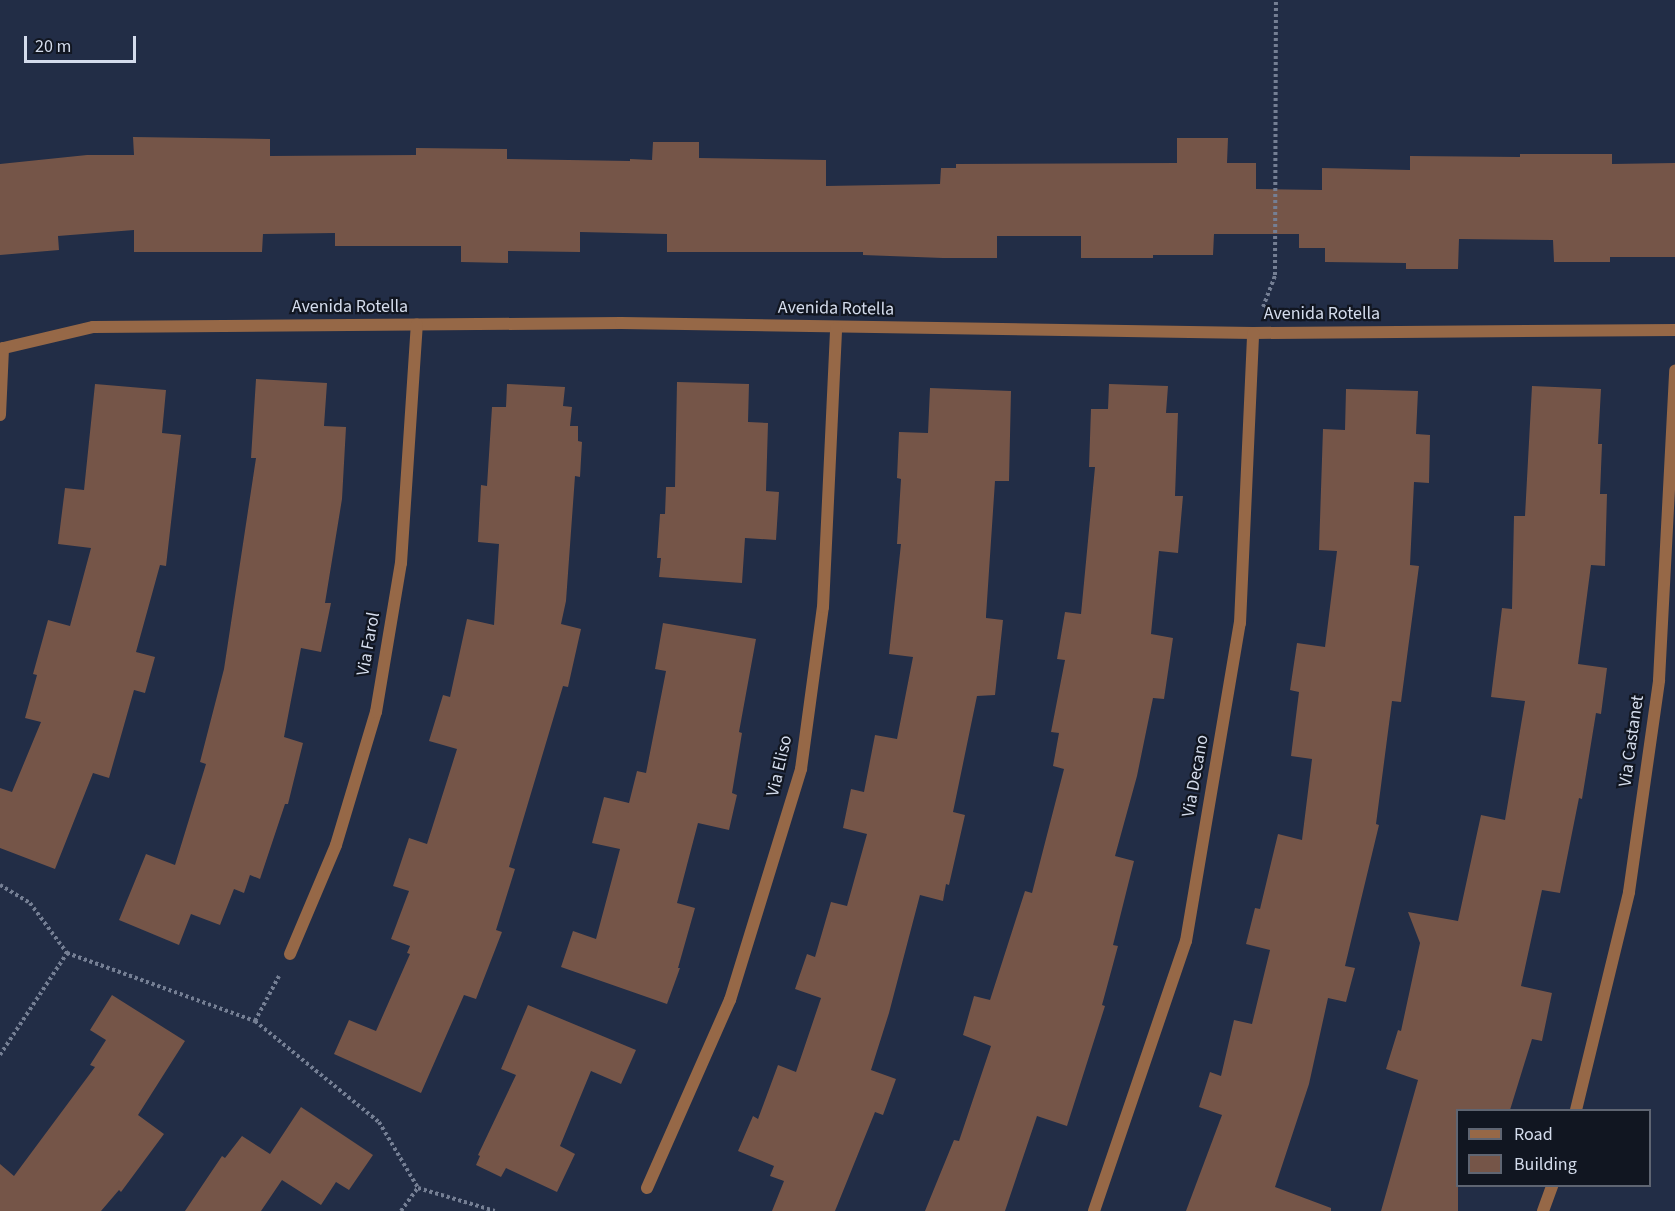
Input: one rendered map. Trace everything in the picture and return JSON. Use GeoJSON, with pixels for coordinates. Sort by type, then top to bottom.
{"type":"FeatureCollection","features":[{"type":"Feature","properties":{"kind":"street","name":"Avenida Rotella"},"geometry":{"type":"LineString","coordinates":[[2,349],[93,327],[621,323],[836,328],[1151,329],[1252,333],[1675,330]]}},
{"type":"Feature","properties":{"kind":"street","name":"Via Farol"},"geometry":{"type":"LineString","coordinates":[[290,954],[336,845],[376,712],[401,563],[417,325]]}},
{"type":"Feature","properties":{"kind":"street","name":"Via Eliso"},"geometry":{"type":"LineString","coordinates":[[647,1188],[730,1000],[801,769],[823,607],[836,328]]}},
{"type":"Feature","properties":{"kind":"street","name":"Via Decano"},"geometry":{"type":"LineString","coordinates":[[1094,1211],[1186,941],[1240,623],[1252,333]]}},
{"type":"Feature","properties":{"kind":"street"},"geometry":{"type":"LineString","coordinates":[[0,415],[2,349]]}},
{"type":"Feature","properties":{"kind":"street","name":"Via Castanet"},"geometry":{"type":"LineString","coordinates":[[1576,1109],[1629,892],[1659,680],[1675,370]]}},
{"type":"Feature","properties":{"kind":"street"},"geometry":{"type":"LineString","coordinates":[[1543,1211],[1551,1187]]}},
{"type":"Feature","properties":{"kind":"path"},"geometry":{"type":"LineString","coordinates":[[1252,333],[1275,275],[1276,0]]}},
{"type":"Feature","properties":{"kind":"path"},"geometry":{"type":"LineString","coordinates":[[0,885],[30,903],[67,953],[255,1022],[379,1122],[418,1188],[495,1211]]}},
{"type":"Feature","properties":{"kind":"path"},"geometry":{"type":"LineString","coordinates":[[0,1055],[67,953]]}},
{"type":"Feature","properties":{"kind":"path"},"geometry":{"type":"LineString","coordinates":[[255,1022],[290,954]]}},
{"type":"Feature","properties":{"kind":"path"},"geometry":{"type":"LineString","coordinates":[[401,1211],[418,1188]]}},
{"type":"Feature","properties":{"kind":"building"},"geometry":{"type":"Polygon","coordinates":[[[133,137],[270,139],[270,156],[416,155],[416,148],[507,149],[507,159],[630,161],[630,159],[652,160],[653,142],[699,142],[699,158],[826,160],[826,186],[940,184],[941,168],[956,168],[956,164],[1177,163],[1177,138],[1228,138],[1227,163],[1256,163],[1256,189],[1322,190],[1322,168],[1410,170],[1410,156],[1520,157],[1520,154],[1612,154],[1612,164],[1675,163],[1675,257],[1610,257],[1610,262],[1554,262],[1553,240],[1459,239],[1458,269],[1406,269],[1406,263],[1325,262],[1325,248],[1299,248],[1299,234],[1214,234],[1213,255],[1153,255],[1153,258],[1081,258],[1081,236],[997,236],[997,258],[943,258],[863,255],[863,252],[667,252],[667,234],[580,232],[580,252],[508,251],[508,263],[461,262],[461,246],[335,246],[335,233],[263,234],[262,252],[134,252],[134,230],[58,236],[59,250],[0,255],[0,164],[87,155],[134,155],[133,137]]]}},
{"type":"Feature","properties":{"kind":"building"},"geometry":{"type":"Polygon","coordinates":[[[256,379],[327,383],[324,426],[346,427],[342,499],[325,603],[331,603],[321,652],[301,648],[284,737],[303,743],[288,804],[285,804],[260,879],[250,875],[244,893],[234,889],[220,925],[191,914],[179,945],[119,920],[146,854],[175,865],[206,764],[200,762],[224,669],[256,458],[251,458],[256,379]]]}},
{"type":"Feature","properties":{"kind":"building"},"geometry":{"type":"Polygon","coordinates":[[[677,382],[749,384],[748,422],[768,423],[766,491],[779,492],[776,540],[745,538],[742,583],[659,577],[661,558],[657,558],[660,514],[665,514],[666,487],[675,487],[677,382]]]}},
{"type":"Feature","properties":{"kind":"building"},"geometry":{"type":"Polygon","coordinates":[[[95,384],[166,390],[162,433],[181,435],[166,566],[160,565],[136,652],[155,657],[145,693],[134,690],[109,778],[93,773],[55,869],[0,848],[0,788],[12,792],[41,722],[25,718],[37,675],[33,674],[48,620],[70,626],[91,548],[58,544],[65,488],[84,490],[95,384]]]}},
{"type":"Feature","properties":{"kind":"building"},"geometry":{"type":"Polygon","coordinates":[[[507,384],[565,387],[563,406],[572,407],[570,426],[578,426],[578,441],[582,442],[580,477],[575,476],[566,601],[561,624],[581,629],[568,687],[563,686],[509,867],[515,869],[496,930],[502,932],[476,999],[464,995],[421,1093],[334,1054],[349,1020],[376,1031],[410,954],[407,953],[410,946],[391,939],[409,891],[393,886],[409,838],[427,844],[457,749],[429,741],[443,695],[450,697],[467,619],[494,625],[499,544],[478,542],[481,485],[487,486],[492,407],[506,407],[507,384]]]}},
{"type":"Feature","properties":{"kind":"building"},"geometry":{"type":"Polygon","coordinates":[[[1109,384],[1168,386],[1166,413],[1178,413],[1175,496],[1183,496],[1178,553],[1159,551],[1151,634],[1173,638],[1164,699],[1153,698],[1137,776],[1115,856],[1134,861],[1113,945],[1118,946],[1102,1005],[1105,1006],[1067,1126],[1037,1116],[1005,1211],[925,1211],[954,1140],[959,1141],[991,1046],[963,1035],[974,996],[990,1000],[1025,891],[1032,893],[1064,769],[1053,766],[1059,733],[1051,732],[1065,660],[1057,659],[1065,612],[1081,614],[1095,467],[1089,467],[1091,409],[1108,409],[1109,384]]]}},
{"type":"Feature","properties":{"kind":"building"},"geometry":{"type":"Polygon","coordinates":[[[1532,386],[1601,389],[1598,444],[1602,444],[1600,494],[1607,494],[1605,566],[1591,565],[1578,664],[1607,668],[1601,714],[1596,713],[1582,799],[1579,798],[1560,893],[1542,890],[1521,986],[1552,993],[1542,1041],[1532,1039],[1510,1109],[1456,1109],[1458,1211],[1381,1211],[1418,1080],[1386,1069],[1398,1030],[1401,1031],[1420,943],[1408,912],[1458,921],[1481,815],[1505,820],[1525,701],[1491,697],[1502,608],[1512,609],[1514,516],[1525,516],[1532,386]]]}},
{"type":"Feature","properties":{"kind":"building"},"geometry":{"type":"Polygon","coordinates":[[[930,388],[1011,391],[1009,481],[995,481],[986,616],[986,618],[1003,620],[995,695],[977,696],[953,812],[965,815],[949,885],[946,884],[943,901],[920,895],[889,1013],[871,1070],[896,1079],[883,1115],[875,1112],[835,1211],[772,1211],[784,1181],[770,1176],[774,1166],[738,1151],[753,1116],[758,1119],[778,1065],[796,1072],[821,998],[795,989],[807,954],[815,957],[831,902],[847,906],[867,834],[843,828],[851,789],[864,792],[875,735],[897,739],[913,657],[889,654],[901,544],[897,544],[901,479],[897,478],[899,432],[928,433],[930,388]]]}},
{"type":"Feature","properties":{"kind":"building"},"geometry":{"type":"Polygon","coordinates":[[[1346,389],[1418,391],[1416,434],[1430,435],[1429,483],[1414,482],[1410,565],[1419,566],[1401,702],[1392,701],[1376,824],[1379,825],[1345,966],[1355,968],[1346,1002],[1328,998],[1309,1084],[1275,1187],[1331,1208],[1331,1211],[1186,1211],[1222,1115],[1199,1107],[1210,1072],[1221,1076],[1234,1020],[1252,1024],[1270,950],[1246,944],[1255,908],[1260,909],[1278,834],[1302,840],[1312,759],[1291,756],[1299,692],[1290,690],[1297,643],[1325,647],[1337,551],[1319,550],[1323,429],[1345,430],[1346,389]]]}},
{"type":"Feature","properties":{"kind":"building"},"geometry":{"type":"Polygon","coordinates":[[[663,623],[756,639],[739,732],[742,733],[732,793],[737,795],[729,830],[698,823],[677,903],[695,908],[678,968],[680,968],[667,1004],[561,967],[573,931],[596,939],[620,849],[592,843],[604,797],[629,803],[637,771],[646,773],[666,671],[655,669],[663,623]]]}},
{"type":"Feature","properties":{"kind":"building"},"geometry":{"type":"Polygon","coordinates":[[[112,995],[185,1041],[138,1115],[164,1134],[121,1192],[119,1190],[101,1211],[0,1211],[0,1164],[14,1176],[95,1067],[90,1065],[106,1040],[90,1030],[112,995]]]}},
{"type":"Feature","properties":{"kind":"building"},"geometry":{"type":"Polygon","coordinates":[[[528,1005],[636,1050],[621,1084],[591,1071],[560,1146],[575,1154],[557,1192],[506,1168],[501,1177],[476,1165],[480,1156],[478,1155],[516,1075],[501,1069],[528,1005]]]}},
{"type":"Feature","properties":{"kind":"building"},"geometry":{"type":"Polygon","coordinates":[[[301,1107],[373,1155],[349,1190],[336,1182],[321,1205],[282,1180],[261,1211],[185,1211],[222,1156],[225,1158],[242,1136],[270,1154],[301,1107]]]}}]}
